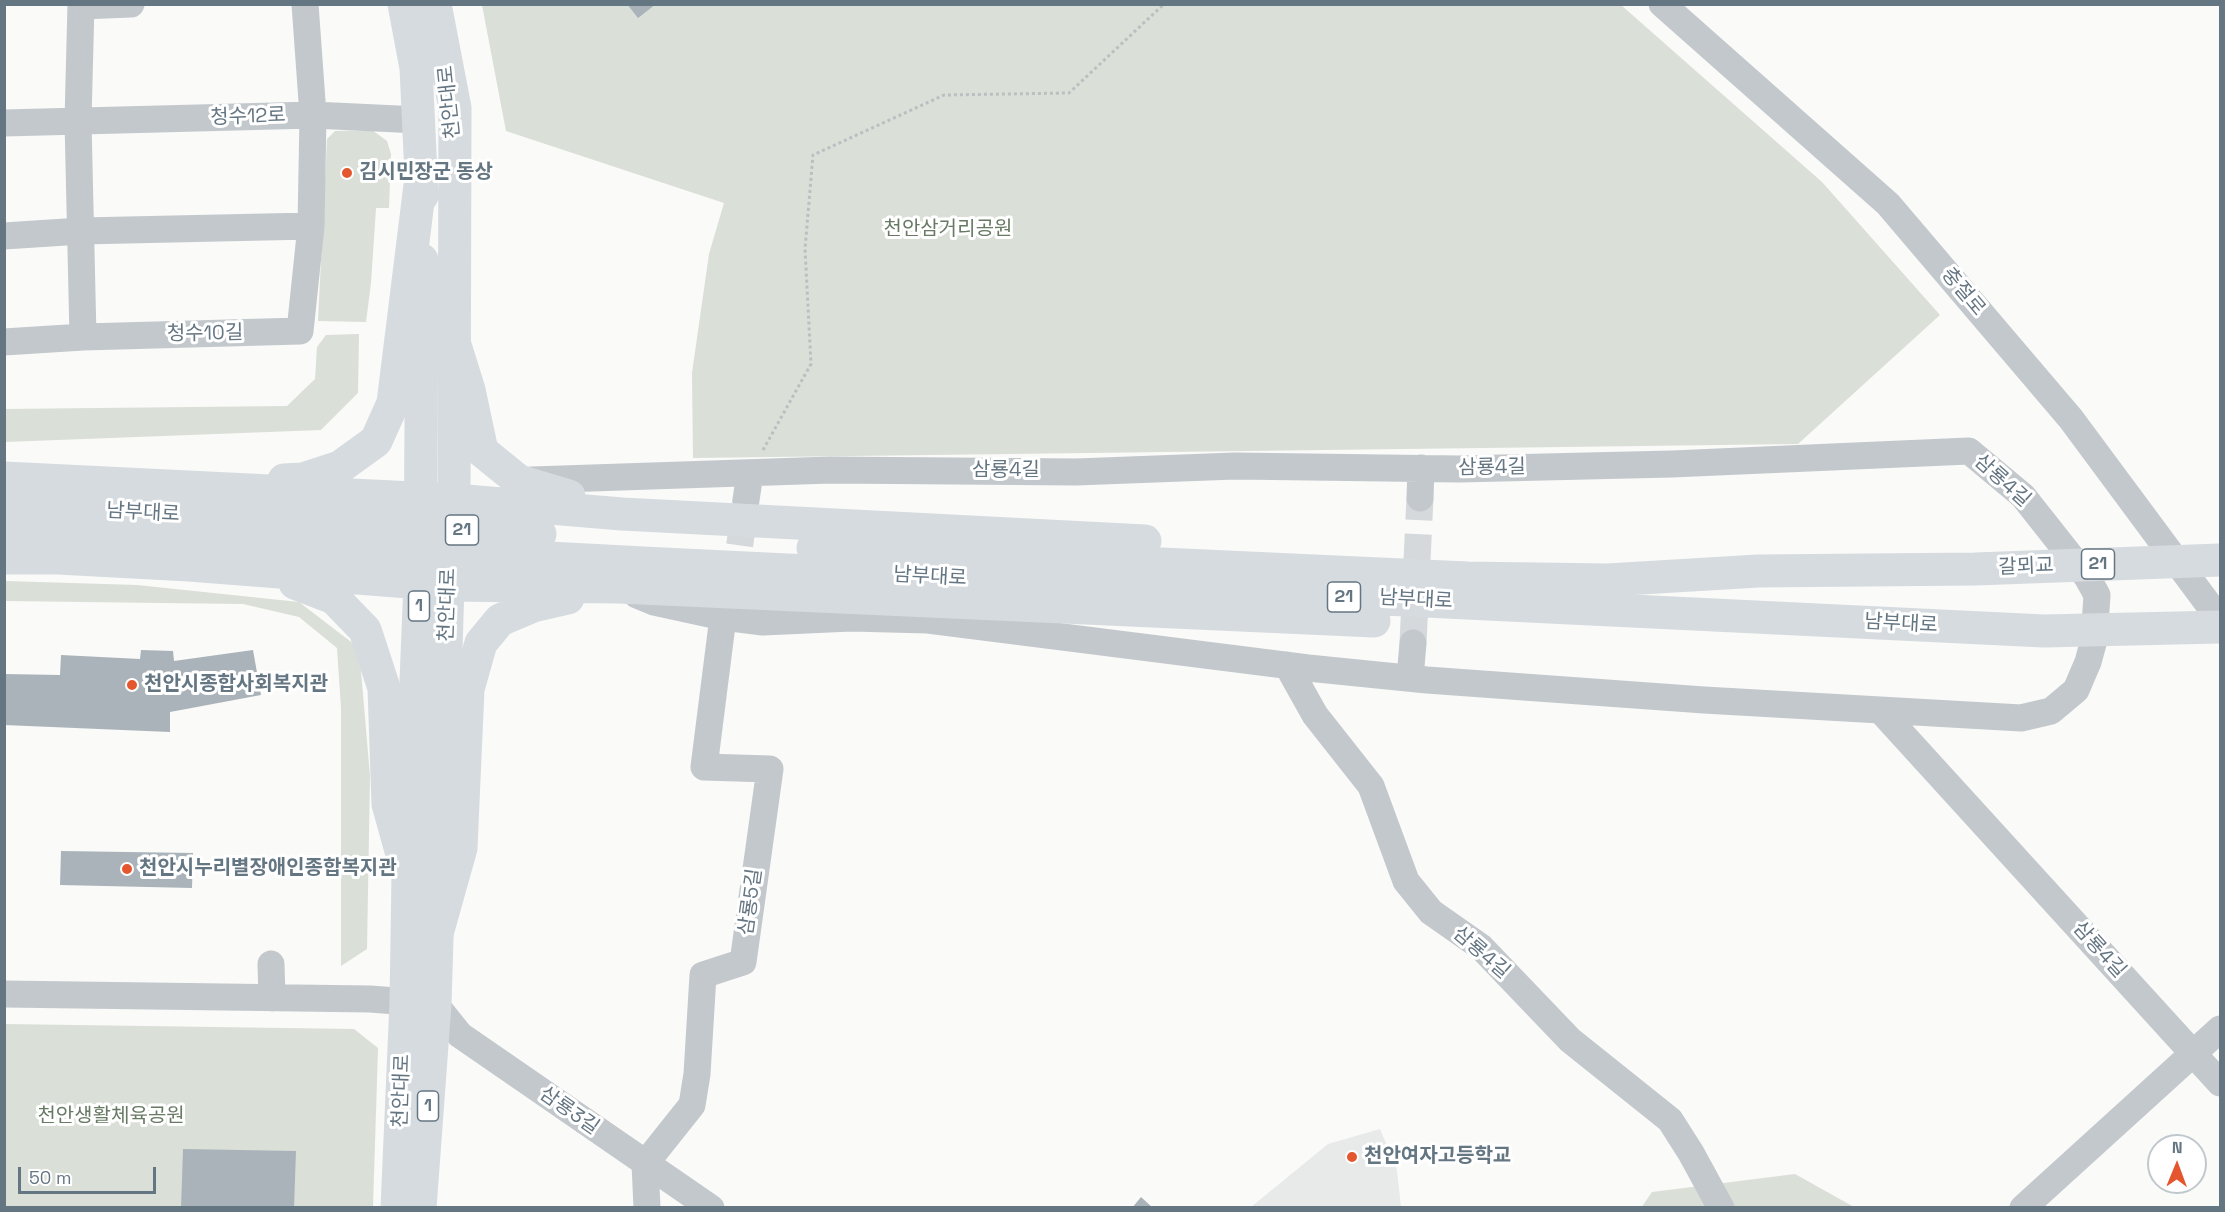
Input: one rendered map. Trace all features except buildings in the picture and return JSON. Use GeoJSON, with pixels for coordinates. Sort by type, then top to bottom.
{"type":"FeatureCollection","features":[{"type":"Feature","properties":{"kind":"main road","name":"천안대로"},"geometry":{"type":"LineString","coordinates":[[397,1208],[420,1003],[438,930],[434,584],[422,499],[422,169],[416,68],[404,4]]}},
{"type":"Feature","properties":{"kind":"main road","name":"천안대로"},"geometry":{"type":"LineString","coordinates":[[420,1208],[420,1003],[408,876],[434,584],[454,500],[455,108],[435,4]]}},
{"type":"Feature","properties":{"kind":"main road"},"geometry":{"type":"LineString","coordinates":[[4,478],[141,485],[303,479],[340,467],[376,441],[393,403],[422,169]]}},
{"type":"Feature","properties":{"kind":"main road"},"geometry":{"type":"LineString","coordinates":[[454,342],[469,390],[482,451],[519,481],[622,514]]}},
{"type":"Feature","properties":{"kind":"main road"},"geometry":{"type":"LineString","coordinates":[[141,485],[434,584],[619,587],[1408,622],[1604,625],[1754,616]]}},
{"type":"Feature","properties":{"kind":"main road"},"geometry":{"type":"LineString","coordinates":[[189,565],[285,532],[422,499],[622,514],[1758,571]]}},
{"type":"Feature","properties":{"kind":"main road","name":"남부대로"},"geometry":{"type":"LineString","coordinates":[[4,505],[285,532]]}},
{"type":"Feature","properties":{"kind":"main road","name":"남부대로"},"geometry":{"type":"LineString","coordinates":[[4,529],[285,532]]}},
{"type":"Feature","properties":{"kind":"main road","name":"21"},"geometry":{"type":"LineString","coordinates":[[285,532],[644,552]]}},
{"type":"Feature","properties":{"kind":"main road","name":"남부대로"},"geometry":{"type":"LineString","coordinates":[[644,552],[1467,578],[1608,580],[1758,571],[1975,568]]}},
{"type":"Feature","properties":{"kind":"main road","name":"남부대로"},"geometry":{"type":"LineString","coordinates":[[644,552],[2044,631],[2220,627]]}},
{"type":"Feature","properties":{"kind":"main road"},"geometry":{"type":"LineString","coordinates":[[4,558],[58,558],[189,565],[294,583],[334,598],[365,630],[384,688],[388,804],[408,876]]}},
{"type":"Feature","properties":{"kind":"main road","name":"갈뫼교"},"geometry":{"type":"LineString","coordinates":[[1975,568],[2220,560]]}},
{"type":"Feature","properties":{"kind":"main road"},"geometry":{"type":"LineString","coordinates":[[438,930],[461,848],[468,689],[481,643],[500,620],[533,606],[619,587]]}},
{"type":"Feature","properties":{"kind":"street"},"geometry":{"type":"LineString","coordinates":[[83,337],[78,121],[81,5],[131,4]]}},
{"type":"Feature","properties":{"kind":"street","name":"청수10길"},"geometry":{"type":"LineString","coordinates":[[4,342],[83,337],[300,332],[311,226],[313,115],[305,4]]}},
{"type":"Feature","properties":{"kind":"street","name":"충절로"},"geometry":{"type":"LineString","coordinates":[[1662,4],[1888,204],[2071,418],[2220,620]]}},
{"type":"Feature","properties":{"kind":"street","name":"청수12로"},"geometry":{"type":"LineString","coordinates":[[4,123],[313,115],[419,120]]}},
{"type":"Feature","properties":{"kind":"street"},"geometry":{"type":"LineString","coordinates":[[4,236],[81,231],[311,226]]}},
{"type":"Feature","properties":{"kind":"street","name":"삼룡4길"},"geometry":{"type":"LineString","coordinates":[[519,481],[831,470],[1076,472],[1234,466],[1421,468],[1672,464],[1969,451],[2023,496],[2097,595],[2094,640],[2088,662],[2076,690],[2051,711],[2021,718],[1881,711],[1410,678],[928,620],[851,618],[763,622],[727,613],[654,602],[619,587]]}},
{"type":"Feature","properties":{"kind":"street"},"geometry":{"type":"LineString","coordinates":[[1420,498],[1421,468]]}},
{"type":"Feature","properties":{"kind":"street"},"geometry":{"type":"LineString","coordinates":[[746,501],[750,473]]}},
{"type":"Feature","properties":{"kind":"street","name":"삼룡5길"},"geometry":{"type":"LineString","coordinates":[[645,1164],[692,1105],[697,1074],[703,975],[743,962],[770,769],[704,767],[727,613]]}},
{"type":"Feature","properties":{"kind":"street"},"geometry":{"type":"LineString","coordinates":[[1410,678],[1413,643]]}},
{"type":"Feature","properties":{"kind":"street","name":"삼룡4길"},"geometry":{"type":"LineString","coordinates":[[1287,665],[1315,715],[1371,786],[1406,881],[1431,912],[1480,947],[1570,1040],[1670,1120],[1721,1208]]}},
{"type":"Feature","properties":{"kind":"street","name":"삼룡4길"},"geometry":{"type":"LineString","coordinates":[[1881,711],[2220,1083]]}},
{"type":"Feature","properties":{"kind":"street"},"geometry":{"type":"LineString","coordinates":[[272,964],[272,998]]}},
{"type":"Feature","properties":{"kind":"street"},"geometry":{"type":"LineString","coordinates":[[4,994],[370,999],[420,1003]]}},
{"type":"Feature","properties":{"kind":"street","name":"삼룡3길"},"geometry":{"type":"LineString","coordinates":[[420,1003],[460,1035],[711,1208]]}},
{"type":"Feature","properties":{"kind":"street"},"geometry":{"type":"LineString","coordinates":[[2024,1208],[2220,1029]]}},
{"type":"Feature","properties":{"kind":"street"},"geometry":{"type":"LineString","coordinates":[[645,1164],[647,1208]]}},
{"type":"Feature","properties":{"kind":"path"},"geometry":{"type":"LineString","coordinates":[[750,473],[811,364],[805,249],[813,155],[944,95],[1069,93],[1164,4]]}},
{"type":"Feature","properties":{"kind":"shaded area","name":"천안여자고등학교"},"geometry":{"type":"Polygon","coordinates":[[[1380,1129],[1397,1170],[1401,1207],[1251,1207],[1328,1144],[1380,1129]]]}},
{"type":"Feature","properties":{"kind":"green space","name":"천안삼거리공원"},"geometry":{"type":"Polygon","coordinates":[[[482,5],[1621,5],[1822,182],[1940,315],[1798,444],[693,458],[692,373],[709,254],[724,203],[506,131],[482,5]]]}},
{"type":"Feature","properties":{"kind":"green space"},"geometry":{"type":"Polygon","coordinates":[[[372,130],[387,141],[391,154],[389,208],[376,208],[366,322],[318,321],[327,139],[335,131],[372,130]]]}},
{"type":"Feature","properties":{"kind":"green space"},"geometry":{"type":"Polygon","coordinates":[[[359,334],[358,393],[321,430],[5,442],[5,409],[287,406],[315,379],[317,347],[326,335],[359,334]]]}},
{"type":"Feature","properties":{"kind":"green space"},"geometry":{"type":"Polygon","coordinates":[[[5,581],[137,585],[299,602],[359,648],[370,776],[367,949],[341,966],[341,708],[337,648],[299,617],[243,604],[5,601],[5,581]]]}},
{"type":"Feature","properties":{"kind":"green space","name":"천안생활체육공원"},"geometry":{"type":"Polygon","coordinates":[[[5,1024],[354,1029],[378,1048],[373,1207],[5,1208],[5,1024]]]}},
{"type":"Feature","properties":{"kind":"green space"},"geometry":{"type":"Polygon","coordinates":[[[1795,1174],[1854,1207],[1641,1208],[1652,1192],[1795,1174]]]}},
{"type":"Feature","properties":{"kind":"tunnel"},"geometry":{"type":"LineString","coordinates":[[1413,643],[1420,498]]}},
{"type":"Feature","properties":{"kind":"tunnel"},"geometry":{"type":"LineString","coordinates":[[734,586],[746,500]]}},
{"type":"Feature","properties":{"kind":"place","name":"김시민장군 동상"},"geometry":{"type":"Point","coordinates":[347,173]}},
{"type":"Feature","properties":{"kind":"place","name":"천안시종합사회복지관"},"geometry":{"type":"Point","coordinates":[132,685]}},
{"type":"Feature","properties":{"kind":"place","name":"천안시누리별장애인종합복지관"},"geometry":{"type":"Point","coordinates":[127,869]}},
{"type":"Feature","properties":{"kind":"place","name":"천안여자고등학교"},"geometry":{"type":"Point","coordinates":[1352,1157]}}]}
